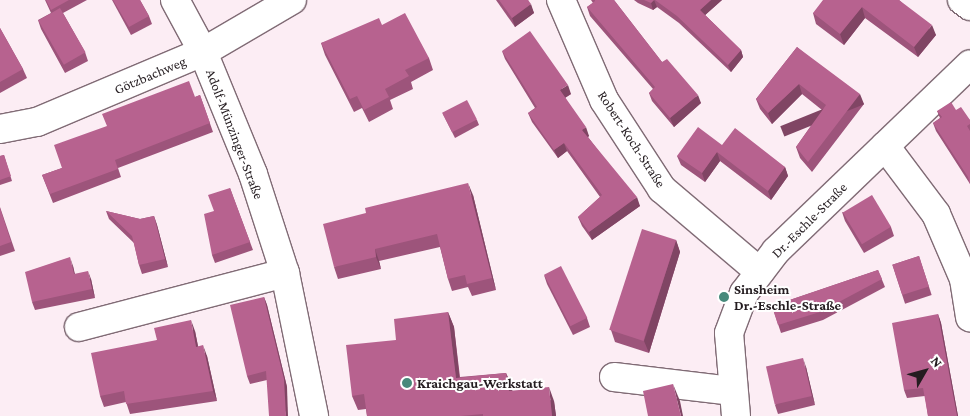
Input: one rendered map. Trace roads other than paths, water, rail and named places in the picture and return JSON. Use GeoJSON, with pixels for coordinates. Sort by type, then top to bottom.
{"type":"FeatureCollection","features":[{"type":"Feature","properties":{"kind":"street","name":"Adolf-Münzinger-Straße"},"geometry":{"type":"LineString","coordinates":[[175,0],[203,52],[252,174],[284,272],[314,416]]}},
{"type":"Feature","properties":{"kind":"street","name":"Götzbachweg"},"geometry":{"type":"LineString","coordinates":[[0,129],[37,122],[203,52],[292,0]]}},
{"type":"Feature","properties":{"kind":"street","name":"Robert-Koch-Straße"},"geometry":{"type":"LineString","coordinates":[[561,0],[604,100],[662,189],[760,272]]}},
{"type":"Feature","properties":{"kind":"street"},"geometry":{"type":"LineString","coordinates":[[962,0],[970,6]]}},
{"type":"Feature","properties":{"kind":"street","name":"Dr.-Eschle-Straße"},"geometry":{"type":"LineString","coordinates":[[733,404],[729,332],[744,293],[760,272],[885,146],[970,64]]}},
{"type":"Feature","properties":{"kind":"street"},"geometry":{"type":"LineString","coordinates":[[885,146],[936,214],[964,279],[970,318]]}},
{"type":"Feature","properties":{"kind":"street"},"geometry":{"type":"LineString","coordinates":[[78,327],[284,272]]}},
{"type":"Feature","properties":{"kind":"street"},"geometry":{"type":"LineString","coordinates":[[614,377],[733,404]]}},
{"type":"Feature","properties":{"kind":"place","name":"Sinsheim Dr.-Eschle-Straße"},"geometry":{"type":"Point","coordinates":[724,297]}},
{"type":"Feature","properties":{"kind":"place","name":"Kraichgau-Werkstatt"},"geometry":{"type":"Point","coordinates":[407,383]}}]}
